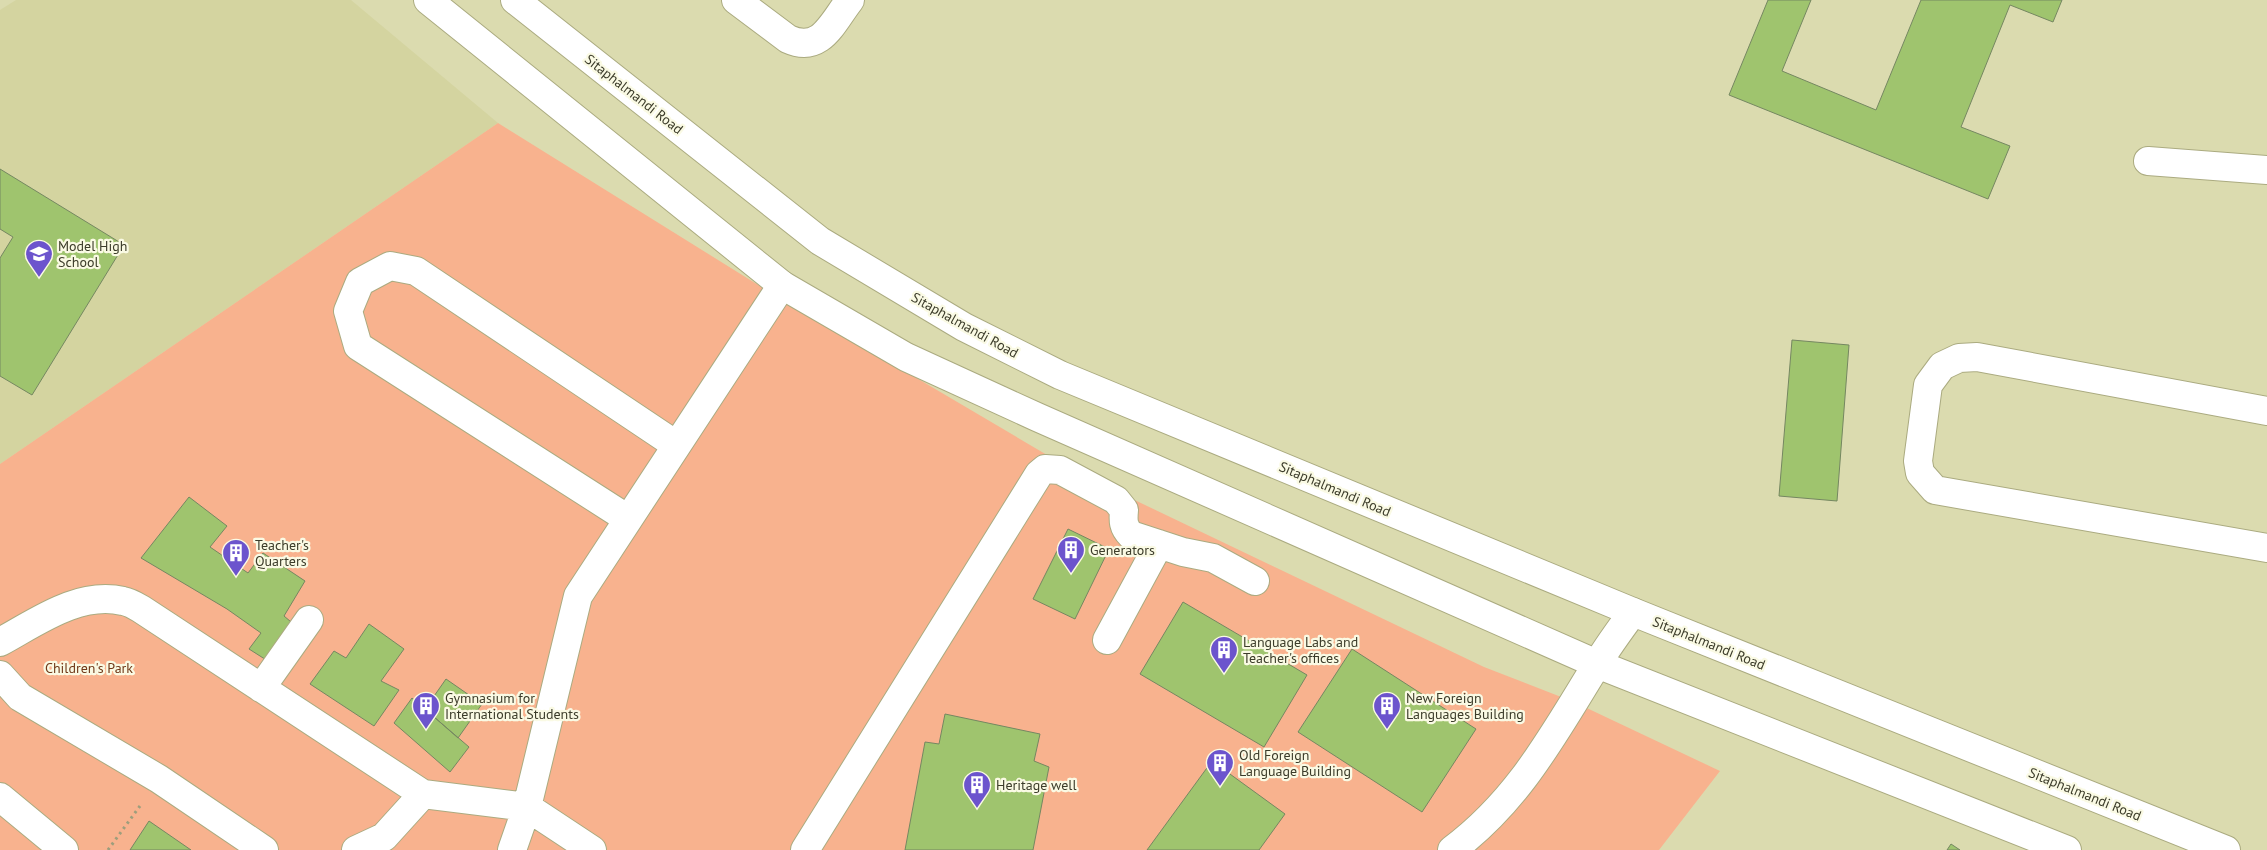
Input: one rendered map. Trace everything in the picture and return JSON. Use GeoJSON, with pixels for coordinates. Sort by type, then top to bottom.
{"type":"FeatureCollection","features":[{"type":"Feature","properties":{"kind":"main road"},"geometry":{"type":"LineString","coordinates":[[428,0],[782,285],[906,357],[1046,421],[1597,664],[2067,850]]}},
{"type":"Feature","properties":{"kind":"main road","name":"Sitaphalmandi Road"},"geometry":{"type":"LineString","coordinates":[[514,0],[820,241],[964,327],[1060,375],[1633,612],[2226,850]]}},
{"type":"Feature","properties":{"kind":"main road"},"geometry":{"type":"LineString","coordinates":[[736,0],[788,39],[797,43],[808,44],[819,40],[850,0]]}},
{"type":"Feature","properties":{"kind":"main road"},"geometry":{"type":"LineString","coordinates":[[2148,161],[2267,170]]}},
{"type":"Feature","properties":{"kind":"main road"},"geometry":{"type":"LineString","coordinates":[[628,519],[358,346],[348,311],[360,282],[390,266],[416,271],[676,445]]}},
{"type":"Feature","properties":{"kind":"main road"},"geometry":{"type":"LineString","coordinates":[[512,850],[527,807],[578,596],[782,285]]}},
{"type":"Feature","properties":{"kind":"main road"},"geometry":{"type":"LineString","coordinates":[[2267,411],[1976,356],[1959,358],[1942,366],[1928,385],[1918,461],[1920,473],[1935,490],[2267,548]]}},
{"type":"Feature","properties":{"kind":"main road"},"geometry":{"type":"LineString","coordinates":[[805,850],[1039,474],[1045,469],[1060,470],[1116,500],[1124,510],[1123,521],[1125,529],[1131,535],[1183,552],[1214,558],[1254,580]]}},
{"type":"Feature","properties":{"kind":"main road"},"geometry":{"type":"LineString","coordinates":[[1107,640],[1158,544]]}},
{"type":"Feature","properties":{"kind":"main road"},"geometry":{"type":"LineString","coordinates":[[0,642],[58,610],[79,602],[123,601],[141,609],[423,794],[527,807],[592,850]]}},
{"type":"Feature","properties":{"kind":"main road"},"geometry":{"type":"LineString","coordinates":[[1452,850],[1493,815],[1527,777],[1597,664],[1633,612]]}},
{"type":"Feature","properties":{"kind":"main road"},"geometry":{"type":"LineString","coordinates":[[261,688],[309,620]]}},
{"type":"Feature","properties":{"kind":"main road"},"geometry":{"type":"LineString","coordinates":[[0,675],[20,697],[159,779],[264,850]]}},
{"type":"Feature","properties":{"kind":"main road"},"geometry":{"type":"LineString","coordinates":[[356,850],[384,837],[423,794]]}},
{"type":"Feature","properties":{"kind":"main road"},"geometry":{"type":"LineString","coordinates":[[0,797],[64,850]]}},
{"type":"Feature","properties":{"kind":"path"},"geometry":{"type":"LineString","coordinates":[[108,850],[159,779]]}},
{"type":"Feature","properties":{"kind":"shaded area"},"geometry":{"type":"Polygon","coordinates":[[[16,0],[351,0],[498,123],[0,464],[0,10],[16,0]]]}},
{"type":"Feature","properties":{"kind":"green space","name":"Children's Park"},"geometry":{"type":"Polygon","coordinates":[[[498,123],[755,283],[1076,472],[1484,667],[1574,702],[1720,771],[1659,850],[0,850],[0,464],[498,123]]]}},
{"type":"Feature","properties":{"kind":"building"},"geometry":{"type":"Polygon","coordinates":[[[1768,0],[1811,0],[1782,71],[1876,110],[1921,0],[2062,0],[2053,22],[2010,5],[1961,127],[2010,146],[1988,199],[1729,95],[1768,0]]]}},
{"type":"Feature","properties":{"kind":"building"},"geometry":{"type":"Polygon","coordinates":[[[0,169],[124,245],[32,395],[0,376],[0,258],[13,237],[0,229],[0,169]]]}},
{"type":"Feature","properties":{"kind":"building"},"geometry":{"type":"Polygon","coordinates":[[[1792,340],[1849,345],[1837,501],[1779,496],[1792,340]]]}},
{"type":"Feature","properties":{"kind":"building","name":"Teacher's Quarters"},"geometry":{"type":"Polygon","coordinates":[[[189,497],[227,526],[210,547],[248,573],[263,553],[305,581],[284,616],[297,627],[271,663],[249,649],[261,633],[227,609],[141,558],[189,497]]]}},
{"type":"Feature","properties":{"kind":"building","name":"Generators"},"geometry":{"type":"Polygon","coordinates":[[[1068,529],[1109,549],[1075,619],[1033,599],[1068,529]]]}},
{"type":"Feature","properties":{"kind":"building","name":"Language Labs and Teacher's offices"},"geometry":{"type":"Polygon","coordinates":[[[1183,602],[1307,675],[1264,747],[1140,674],[1183,602]]]}},
{"type":"Feature","properties":{"kind":"building"},"geometry":{"type":"Polygon","coordinates":[[[369,624],[404,649],[381,681],[399,690],[374,726],[310,684],[334,651],[346,658],[369,624]]]}},
{"type":"Feature","properties":{"kind":"building","name":"New Foreign Languages Building"},"geometry":{"type":"Polygon","coordinates":[[[1352,649],[1476,729],[1422,812],[1298,732],[1352,649]]]}},
{"type":"Feature","properties":{"kind":"building"},"geometry":{"type":"Polygon","coordinates":[[[446,679],[482,704],[458,738],[425,709],[446,679]]]}},
{"type":"Feature","properties":{"kind":"building","name":"Gymnasium for International Students"},"geometry":{"type":"Polygon","coordinates":[[[412,698],[469,747],[450,772],[394,723],[412,698]]]}},
{"type":"Feature","properties":{"kind":"building","name":"Heritage well"},"geometry":{"type":"Polygon","coordinates":[[[945,714],[1040,734],[1034,761],[1049,767],[1033,850],[905,850],[925,742],[939,744],[945,714]]]}},
{"type":"Feature","properties":{"kind":"building","name":"Old Foreign Language Building"},"geometry":{"type":"Polygon","coordinates":[[[1212,761],[1285,814],[1259,850],[1147,850],[1212,761]]]}},
{"type":"Feature","properties":{"kind":"building"},"geometry":{"type":"Polygon","coordinates":[[[149,821],[191,850],[130,850],[149,821]]]}},
{"type":"Feature","properties":{"kind":"building"},"geometry":{"type":"Polygon","coordinates":[[[1951,844],[1960,850],[1947,850],[1951,844]]]}},
{"type":"Feature","properties":{"kind":"place","name":"Model High School"},"geometry":{"type":"Point","coordinates":[39,278]}},
{"type":"Feature","properties":{"kind":"place","name":"Generators"},"geometry":{"type":"Point","coordinates":[1071,574]}},
{"type":"Feature","properties":{"kind":"place","name":"Teacher's Quarters"},"geometry":{"type":"Point","coordinates":[236,577]}},
{"type":"Feature","properties":{"kind":"place","name":"Language Labs and Teacher's offices"},"geometry":{"type":"Point","coordinates":[1224,674]}},
{"type":"Feature","properties":{"kind":"place","name":"Gymnasium for International Students"},"geometry":{"type":"Point","coordinates":[426,730]}},
{"type":"Feature","properties":{"kind":"place","name":"New Foreign Languages Building"},"geometry":{"type":"Point","coordinates":[1387,730]}},
{"type":"Feature","properties":{"kind":"place","name":"Old Foreign Language Building"},"geometry":{"type":"Point","coordinates":[1220,787]}},
{"type":"Feature","properties":{"kind":"place","name":"Heritage well"},"geometry":{"type":"Point","coordinates":[977,809]}}]}
